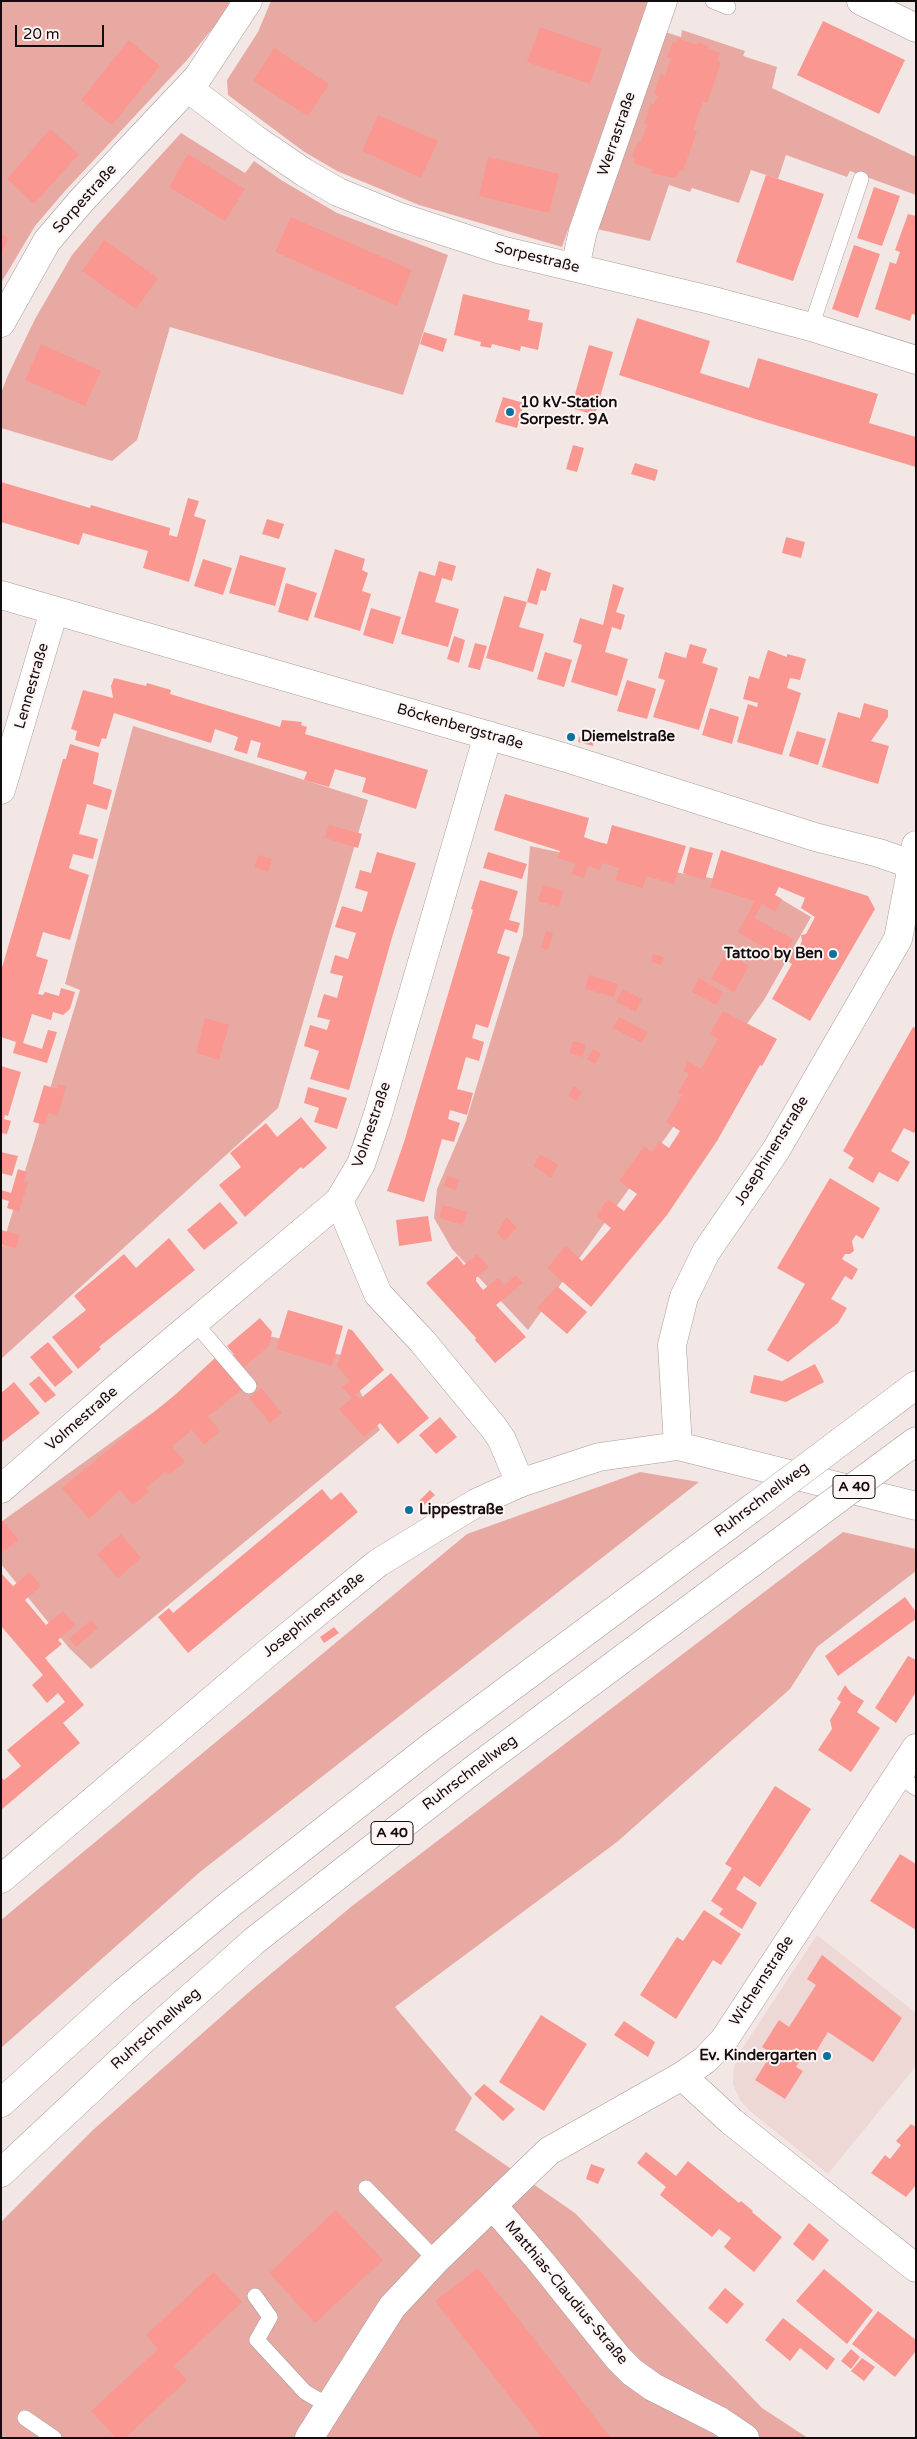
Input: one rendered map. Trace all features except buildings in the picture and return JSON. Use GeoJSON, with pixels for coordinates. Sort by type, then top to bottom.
{"type":"FeatureCollection","features":[{"type":"Feature","properties":{"kind":"main road","name":"Sorpestraße"},"geometry":{"type":"LineString","coordinates":[[1,323],[47,242],[82,200],[188,88],[248,1]]}},
{"type":"Feature","properties":{"kind":"main road","name":"Werrastraße"},"geometry":{"type":"LineString","coordinates":[[575,267],[583,231],[663,1]]}},
{"type":"Feature","properties":{"kind":"main road"},"geometry":{"type":"LineString","coordinates":[[860,1],[916,28]]}},
{"type":"Feature","properties":{"kind":"main road","name":"Sorpestraße"},"geometry":{"type":"LineString","coordinates":[[188,88],[255,139],[305,173],[338,192],[397,216],[501,250],[811,327],[916,360]]}},
{"type":"Feature","properties":{"kind":"main road","name":"Böckenbergstraße"},"geometry":{"type":"LineString","coordinates":[[1,595],[563,756],[816,836],[879,853],[915,859]]}},
{"type":"Feature","properties":{"kind":"main road","name":"Lennestraße"},"geometry":{"type":"LineString","coordinates":[[1,790],[54,611]]}},
{"type":"Feature","properties":{"kind":"main road","name":"Volmestraße"},"geometry":{"type":"LineString","coordinates":[[1,1489],[339,1201],[361,1164],[378,1114],[488,735]]}},
{"type":"Feature","properties":{"kind":"main road","name":"Josephinenstraße"},"geometry":{"type":"LineString","coordinates":[[678,1446],[672,1345],[684,1297],[706,1252],[776,1150],[898,938],[915,859]]}},
{"type":"Feature","properties":{"kind":"main road"},"geometry":{"type":"LineString","coordinates":[[339,1201],[378,1294],[422,1341],[494,1428],[502,1440],[520,1483]]}},
{"type":"Feature","properties":{"kind":"main road","name":"Ruhrschnellweg"},"geometry":{"type":"LineString","coordinates":[[1,2104],[108,2006],[229,1905],[432,1746],[916,1385]]}},
{"type":"Feature","properties":{"kind":"main road","name":"Josephinenstraße"},"geometry":{"type":"LineString","coordinates":[[1,1879],[270,1651],[378,1563],[476,1503],[520,1483],[599,1457],[678,1446],[916,1506]]}},
{"type":"Feature","properties":{"kind":"main road","name":"Ruhrschnellweg"},"geometry":{"type":"LineString","coordinates":[[1,2173],[142,2040],[254,1941],[481,1764],[908,1447]]}},
{"type":"Feature","properties":{"kind":"main road","name":"Wichernstraße"},"geometry":{"type":"LineString","coordinates":[[682,2076],[705,2060],[724,2040],[907,1782],[916,1748]]}},
{"type":"Feature","properties":{"kind":"main road"},"geometry":{"type":"LineString","coordinates":[[682,2076],[731,2120],[916,2268]]}},
{"type":"Feature","properties":{"kind":"main road","name":"Matthias-Claudius-Straße"},"geometry":{"type":"LineString","coordinates":[[309,2438],[392,2307],[436,2260],[494,2207],[549,2151],[682,2076]]}},
{"type":"Feature","properties":{"kind":"main road","name":"Matthias-Claudius-Straße"},"geometry":{"type":"LineString","coordinates":[[494,2207],[542,2263],[618,2358],[632,2372],[653,2387],[720,2421],[744,2438]]}},
{"type":"Feature","properties":{"kind":"lane"},"geometry":{"type":"LineString","coordinates":[[713,1],[728,6]]}},
{"type":"Feature","properties":{"kind":"lane"},"geometry":{"type":"LineString","coordinates":[[811,327],[861,180]]}},
{"type":"Feature","properties":{"kind":"lane"},"geometry":{"type":"LineString","coordinates":[[195,1323],[249,1386]]}},
{"type":"Feature","properties":{"kind":"lane"},"geometry":{"type":"LineString","coordinates":[[366,2188],[436,2260]]}},
{"type":"Feature","properties":{"kind":"lane"},"geometry":{"type":"LineString","coordinates":[[255,2296],[270,2317],[257,2340],[305,2392],[330,2406]]}},
{"type":"Feature","properties":{"kind":"lane"},"geometry":{"type":"LineString","coordinates":[[25,2418],[54,2438]]}},
{"type":"Feature","properties":{"kind":"shaded area"},"geometry":{"type":"Polygon","coordinates":[[[1,1],[230,1],[225,13],[187,60],[64,192],[35,226],[1,283],[1,1]]]}},
{"type":"Feature","properties":{"kind":"shaded area"},"geometry":{"type":"Polygon","coordinates":[[[271,1],[648,1],[562,247],[419,205],[337,171],[303,151],[228,95],[227,80],[258,32],[271,1]]]}},
{"type":"Feature","properties":{"kind":"shaded area"},"geometry":{"type":"Polygon","coordinates":[[[682,30],[745,51],[743,56],[777,67],[772,88],[916,157],[916,195],[850,171],[847,177],[786,155],[778,179],[751,170],[739,203],[692,188],[690,192],[669,185],[650,241],[597,229],[665,32],[681,37],[682,30]]]}},
{"type":"Feature","properties":{"kind":"shaded area"},"geometry":{"type":"Polygon","coordinates":[[[181,133],[245,173],[254,161],[281,180],[337,213],[448,255],[403,395],[170,327],[137,440],[112,461],[1,428],[1,393],[8,375],[35,319],[72,255],[181,133]]]}},
{"type":"Feature","properties":{"kind":"shaded area"},"geometry":{"type":"Polygon","coordinates":[[[133,726],[368,800],[278,1108],[1,1359],[1,1250],[80,990],[65,984],[133,726]]]}},
{"type":"Feature","properties":{"kind":"shaded area"},"geometry":{"type":"Polygon","coordinates":[[[530,846],[577,856],[759,886],[811,917],[764,1000],[528,1330],[452,1249],[434,1218],[437,1189],[466,1121],[523,935],[530,846]]]}},
{"type":"Feature","properties":{"kind":"shaded area"},"geometry":{"type":"Polygon","coordinates":[[[262,1334],[341,1355],[380,1430],[91,1669],[69,1648],[1,1564],[1,1522],[262,1334]]]}},
{"type":"Feature","properties":{"kind":"shaded area"},"geometry":{"type":"Polygon","coordinates":[[[640,1472],[699,1482],[200,1872],[1,2048],[1,1920],[467,1534],[640,1472]]]}},
{"type":"Feature","properties":{"kind":"shaded area"},"geometry":{"type":"Polygon","coordinates":[[[843,1532],[916,1549],[916,1571],[817,1647],[790,1689],[617,1842],[395,2007],[472,2098],[455,2130],[575,2213],[762,2408],[808,2438],[1,2438],[1,2222],[94,2129],[249,1992],[352,1906],[843,1532]]]}},
{"type":"Feature","properties":{"kind":"shaded area","name":"Ev. Kindergarten"},"geometry":{"type":"Polygon","coordinates":[[[817,1935],[916,2013],[916,2066],[828,2174],[750,2111],[740,2100],[733,2084],[734,2067],[740,2052],[817,1935]]]}},
{"type":"Feature","properties":{"kind":"place","name":"10 kV-Station Sorpestr. 9A"},"geometry":{"type":"Point","coordinates":[510,412]}},
{"type":"Feature","properties":{"kind":"place","name":"Diemelstraße"},"geometry":{"type":"Point","coordinates":[571,737]}},
{"type":"Feature","properties":{"kind":"place","name":"Tattoo by Ben"},"geometry":{"type":"Point","coordinates":[833,954]}},
{"type":"Feature","properties":{"kind":"place","name":"Lippestraße"},"geometry":{"type":"Point","coordinates":[409,1510]}},
{"type":"Feature","properties":{"kind":"place","name":"Ev. Kindergarten"},"geometry":{"type":"Point","coordinates":[827,2056]}}]}
